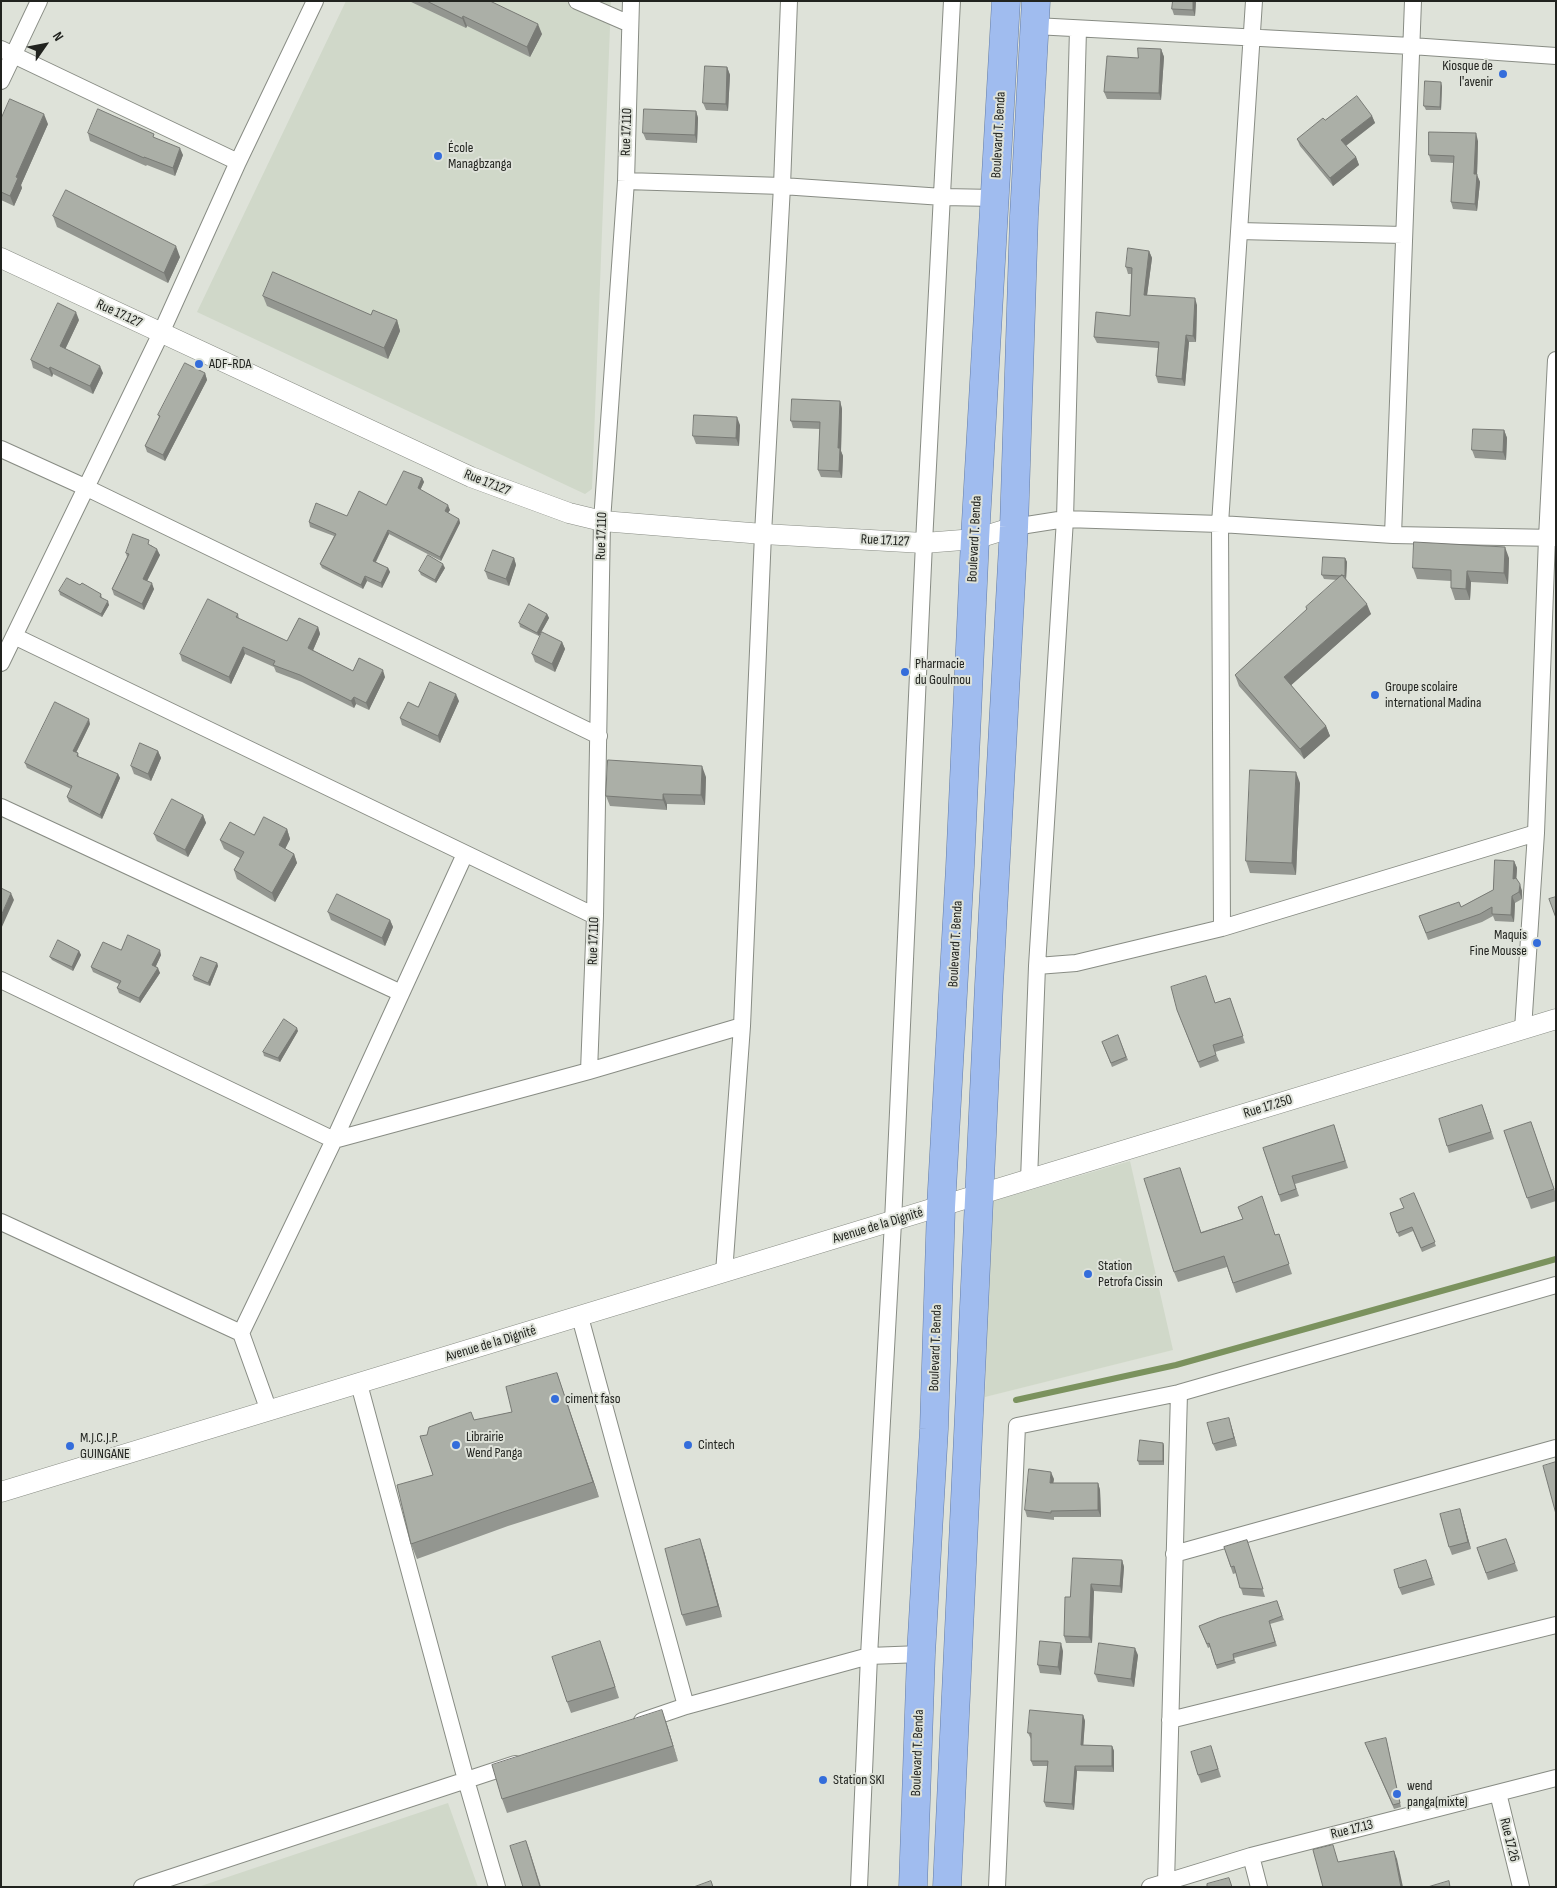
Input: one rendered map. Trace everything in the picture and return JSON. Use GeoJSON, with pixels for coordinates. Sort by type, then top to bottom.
{"type":"FeatureCollection","features":[{"type":"Feature","properties":{"kind":"highway","name":"Boulevard T. Benda"},"geometry":{"type":"LineString","coordinates":[[913,1887],[921,1654],[934,1428],[941,1207],[960,867],[974,539],[1006,1]]}},
{"type":"Feature","properties":{"kind":"highway"},"geometry":{"type":"LineString","coordinates":[[947,1887],[1014,527],[1024,216],[1035,14]]}},
{"type":"Feature","properties":{"kind":"street"},"geometry":{"type":"LineString","coordinates":[[1,80],[7,52],[39,1]]}},
{"type":"Feature","properties":{"kind":"street"},"geometry":{"type":"LineString","coordinates":[[1,663],[161,333],[238,162],[314,1]]}},
{"type":"Feature","properties":{"kind":"street"},"geometry":{"type":"LineString","coordinates":[[577,1],[630,24]]}},
{"type":"Feature","properties":{"kind":"street","name":"Rue 17.110"},"geometry":{"type":"LineString","coordinates":[[589,1071],[595,916],[602,521],[626,181],[631,1]]}},
{"type":"Feature","properties":{"kind":"street"},"geometry":{"type":"LineString","coordinates":[[724,1273],[742,1026],[762,534],[782,186],[789,1]]}},
{"type":"Feature","properties":{"kind":"street"},"geometry":{"type":"LineString","coordinates":[[859,1887],[952,1]]}},
{"type":"Feature","properties":{"kind":"street"},"geometry":{"type":"LineString","coordinates":[[1222,928],[1220,524],[1254,1]]}},
{"type":"Feature","properties":{"kind":"street"},"geometry":{"type":"LineString","coordinates":[[1393,535],[1413,1]]}},
{"type":"Feature","properties":{"kind":"street"},"geometry":{"type":"LineString","coordinates":[[1035,14],[1078,29],[1252,37],[1556,56]]}},
{"type":"Feature","properties":{"kind":"street"},"geometry":{"type":"LineString","coordinates":[[1029,1180],[1037,966],[1065,519],[1078,29]]}},
{"type":"Feature","properties":{"kind":"street"},"geometry":{"type":"LineString","coordinates":[[7,52],[238,162]]}},
{"type":"Feature","properties":{"kind":"street"},"geometry":{"type":"LineString","coordinates":[[626,181],[782,186],[943,197],[995,198]]}},
{"type":"Feature","properties":{"kind":"street"},"geometry":{"type":"LineString","coordinates":[[1239,231],[1403,235]]}},
{"type":"Feature","properties":{"kind":"street","name":"Rue 17.127"},"geometry":{"type":"LineString","coordinates":[[1,258],[471,477],[534,502],[569,513],[602,521],[762,534],[924,543],[974,539],[1014,527]]}},
{"type":"Feature","properties":{"kind":"street"},"geometry":{"type":"LineString","coordinates":[[1522,1029],[1536,833],[1551,538],[1556,360]]}},
{"type":"Feature","properties":{"kind":"street"},"geometry":{"type":"LineString","coordinates":[[1,449],[87,488],[598,736]]}},
{"type":"Feature","properties":{"kind":"street"},"geometry":{"type":"LineString","coordinates":[[1014,527],[1065,519],[1220,524],[1393,535],[1551,538]]}},
{"type":"Feature","properties":{"kind":"street"},"geometry":{"type":"LineString","coordinates":[[14,636],[595,916]]}},
{"type":"Feature","properties":{"kind":"street"},"geometry":{"type":"LineString","coordinates":[[1,807],[401,993]]}},
{"type":"Feature","properties":{"kind":"street"},"geometry":{"type":"LineString","coordinates":[[1037,966],[1076,963],[1222,928],[1536,833]]}},
{"type":"Feature","properties":{"kind":"street"},"geometry":{"type":"LineString","coordinates":[[241,1333],[334,1140],[465,854]]}},
{"type":"Feature","properties":{"kind":"street"},"geometry":{"type":"LineString","coordinates":[[1,980],[334,1140],[589,1071],[742,1026]]}},
{"type":"Feature","properties":{"kind":"street","name":"Rue 17.250"},"geometry":{"type":"LineString","coordinates":[[980,1195],[1556,1019]]}},
{"type":"Feature","properties":{"kind":"street","name":"Avenue de la Dignité"},"geometry":{"type":"LineString","coordinates":[[1,1492],[980,1195]]}},
{"type":"Feature","properties":{"kind":"street"},"geometry":{"type":"LineString","coordinates":[[1,1222],[241,1333],[269,1411]]}},
{"type":"Feature","properties":{"kind":"street"},"geometry":{"type":"LineString","coordinates":[[997,1887],[1017,1426],[1179,1393],[1556,1285]]}},
{"type":"Feature","properties":{"kind":"street"},"geometry":{"type":"LineString","coordinates":[[580,1316],[686,1706]]}},
{"type":"Feature","properties":{"kind":"street"},"geometry":{"type":"LineString","coordinates":[[359,1384],[466,1780],[497,1887]]}},
{"type":"Feature","properties":{"kind":"street"},"geometry":{"type":"LineString","coordinates":[[1158,1885],[1170,1720],[1179,1393]]}},
{"type":"Feature","properties":{"kind":"street"},"geometry":{"type":"LineString","coordinates":[[1174,1554],[1556,1448]]}},
{"type":"Feature","properties":{"kind":"street"},"geometry":{"type":"LineString","coordinates":[[1170,1720],[1556,1625]]}},
{"type":"Feature","properties":{"kind":"street"},"geometry":{"type":"LineString","coordinates":[[631,1725],[686,1706],[869,1656],[921,1654]]}},
{"type":"Feature","properties":{"kind":"street"},"geometry":{"type":"LineString","coordinates":[[142,1887],[530,1758]]}},
{"type":"Feature","properties":{"kind":"street","name":"Rue 17.13"},"geometry":{"type":"LineString","coordinates":[[1158,1885],[1251,1856],[1556,1778]]}},
{"type":"Feature","properties":{"kind":"street","name":"Rue 17.26"},"geometry":{"type":"LineString","coordinates":[[1498,1793],[1521,1887]]}},
{"type":"Feature","properties":{"kind":"street"},"geometry":{"type":"LineString","coordinates":[[1251,1856],[1258,1887]]}},
{"type":"Feature","properties":{"kind":"shaded area","name":"École Managbzanga"},"geometry":{"type":"Polygon","coordinates":[[[346,1],[611,1],[592,489],[585,494],[197,312],[346,1]]]}},
{"type":"Feature","properties":{"kind":"shaded area"},"geometry":{"type":"Polygon","coordinates":[[[1130,1161],[1173,1350],[985,1397],[990,1202],[1130,1161]]]}},
{"type":"Feature","properties":{"kind":"shaded area"},"geometry":{"type":"Polygon","coordinates":[[[448,1803],[478,1887],[198,1887],[448,1803]]]}},
{"type":"Feature","properties":{"kind":"building"},"geometry":{"type":"Polygon","coordinates":[[[427,1],[490,1],[538,24],[527,47],[427,1]]]}},
{"type":"Feature","properties":{"kind":"building"},"geometry":{"type":"Polygon","coordinates":[[[1173,1],[1193,1],[1193,10],[1172,9],[1173,1]]]}},
{"type":"Feature","properties":{"kind":"building"},"geometry":{"type":"Polygon","coordinates":[[[1138,48],[1161,49],[1159,93],[1104,92],[1107,56],[1138,58],[1138,48]]]}},
{"type":"Feature","properties":{"kind":"building"},"geometry":{"type":"Polygon","coordinates":[[[705,66],[727,67],[726,104],[703,103],[705,66]]]}},
{"type":"Feature","properties":{"kind":"building"},"geometry":{"type":"Polygon","coordinates":[[[1425,81],[1441,82],[1440,107],[1424,106],[1425,81]]]}},
{"type":"Feature","properties":{"kind":"building"},"geometry":{"type":"Polygon","coordinates":[[[1357,96],[1372,116],[1341,140],[1356,157],[1330,178],[1297,139],[1323,118],[1325,120],[1357,96]]]}},
{"type":"Feature","properties":{"kind":"building"},"geometry":{"type":"Polygon","coordinates":[[[10,99],[44,114],[16,177],[18,178],[10,196],[1,192],[1,119],[10,99]]]}},
{"type":"Feature","properties":{"kind":"building"},"geometry":{"type":"Polygon","coordinates":[[[98,109],[154,134],[153,137],[180,148],[173,168],[144,158],[88,133],[98,109]]]}},
{"type":"Feature","properties":{"kind":"building"},"geometry":{"type":"Polygon","coordinates":[[[644,109],[696,111],[695,135],[643,133],[644,109]]]}},
{"type":"Feature","properties":{"kind":"building"},"geometry":{"type":"Polygon","coordinates":[[[1429,132],[1476,133],[1474,174],[1477,174],[1475,204],[1451,202],[1454,156],[1429,155],[1429,132]]]}},
{"type":"Feature","properties":{"kind":"building"},"geometry":{"type":"Polygon","coordinates":[[[66,190],[176,246],[164,273],[53,216],[66,190]]]}},
{"type":"Feature","properties":{"kind":"building"},"geometry":{"type":"Polygon","coordinates":[[[1128,248],[1149,251],[1144,295],[1195,298],[1193,336],[1186,335],[1182,379],[1156,376],[1159,342],[1094,337],[1096,312],[1130,316],[1132,268],[1126,267],[1128,248]]]}},
{"type":"Feature","properties":{"kind":"building"},"geometry":{"type":"Polygon","coordinates":[[[273,272],[371,315],[373,310],[397,320],[384,348],[263,296],[273,272]]]}},
{"type":"Feature","properties":{"kind":"building"},"geometry":{"type":"Polygon","coordinates":[[[58,303],[76,312],[60,346],[100,366],[90,386],[31,360],[58,303]]]}},
{"type":"Feature","properties":{"kind":"building"},"geometry":{"type":"Polygon","coordinates":[[[185,363],[205,373],[163,455],[145,446],[160,416],[158,415],[185,363]]]}},
{"type":"Feature","properties":{"kind":"building"},"geometry":{"type":"Polygon","coordinates":[[[792,399],[840,401],[839,471],[818,470],[820,422],[791,421],[792,399]]]}},
{"type":"Feature","properties":{"kind":"building"},"geometry":{"type":"Polygon","coordinates":[[[694,415],[737,417],[736,438],[693,436],[694,415]]]}},
{"type":"Feature","properties":{"kind":"building"},"geometry":{"type":"Polygon","coordinates":[[[1473,429],[1504,430],[1503,452],[1472,450],[1473,429]]]}},
{"type":"Feature","properties":{"kind":"building"},"geometry":{"type":"Polygon","coordinates":[[[404,471],[422,478],[418,488],[448,505],[445,511],[459,519],[440,557],[388,530],[373,561],[388,568],[381,583],[365,576],[361,585],[320,564],[336,534],[309,522],[316,503],[347,516],[359,491],[386,505],[404,471]]]}},
{"type":"Feature","properties":{"kind":"building"},"geometry":{"type":"Polygon","coordinates":[[[133,534],[149,540],[148,544],[157,549],[143,579],[152,583],[142,604],[112,589],[129,554],[126,553],[133,534]]]}},
{"type":"Feature","properties":{"kind":"building"},"geometry":{"type":"Polygon","coordinates":[[[1414,542],[1505,547],[1504,573],[1467,571],[1466,589],[1451,588],[1451,570],[1413,568],[1414,542]]]}},
{"type":"Feature","properties":{"kind":"building"},"geometry":{"type":"Polygon","coordinates":[[[493,550],[514,558],[506,579],[485,571],[493,550]]]}},
{"type":"Feature","properties":{"kind":"building"},"geometry":{"type":"Polygon","coordinates":[[[428,555],[443,564],[435,580],[419,571],[428,555]]]}},
{"type":"Feature","properties":{"kind":"building"},"geometry":{"type":"Polygon","coordinates":[[[1323,557],[1345,558],[1345,576],[1322,575],[1323,557]]]}},
{"type":"Feature","properties":{"kind":"building"},"geometry":{"type":"Polygon","coordinates":[[[1342,575],[1367,604],[1284,677],[1326,726],[1300,749],[1235,675],[1342,575]]]}},
{"type":"Feature","properties":{"kind":"building"},"geometry":{"type":"Polygon","coordinates":[[[67,578],[80,585],[82,583],[101,594],[100,597],[108,601],[101,614],[59,591],[67,578]]]}},
{"type":"Feature","properties":{"kind":"building"},"geometry":{"type":"Polygon","coordinates":[[[208,599],[238,614],[236,617],[287,641],[299,618],[318,627],[308,648],[353,671],[359,658],[383,670],[366,703],[354,697],[351,701],[300,675],[273,665],[275,661],[243,647],[229,677],[180,654],[208,599]]]}},
{"type":"Feature","properties":{"kind":"building"},"geometry":{"type":"Polygon","coordinates":[[[529,604],[547,614],[537,633],[519,623],[529,604]]]}},
{"type":"Feature","properties":{"kind":"building"},"geometry":{"type":"Polygon","coordinates":[[[542,632],[562,642],[552,664],[532,654],[542,632]]]}},
{"type":"Feature","properties":{"kind":"building"},"geometry":{"type":"Polygon","coordinates":[[[430,682],[456,694],[438,736],[400,718],[408,702],[418,707],[430,682]]]}},
{"type":"Feature","properties":{"kind":"building"},"geometry":{"type":"Polygon","coordinates":[[[55,702],[89,719],[73,751],[78,753],[77,756],[118,774],[100,815],[67,797],[72,786],[25,763],[55,702]]]}},
{"type":"Feature","properties":{"kind":"building"},"geometry":{"type":"Polygon","coordinates":[[[140,743],[158,751],[148,774],[131,766],[140,743]]]}},
{"type":"Feature","properties":{"kind":"building"},"geometry":{"type":"Polygon","coordinates":[[[608,760],[702,766],[701,795],[663,794],[663,800],[606,796],[608,760]]]}},
{"type":"Feature","properties":{"kind":"building"},"geometry":{"type":"Polygon","coordinates":[[[1250,770],[1296,772],[1292,863],[1246,861],[1250,770]]]}},
{"type":"Feature","properties":{"kind":"building"},"geometry":{"type":"Polygon","coordinates":[[[172,799],[203,815],[185,850],[154,834],[172,799]]]}},
{"type":"Feature","properties":{"kind":"building"},"geometry":{"type":"Polygon","coordinates":[[[264,817],[287,829],[279,845],[294,854],[272,893],[234,870],[244,852],[220,840],[230,822],[254,835],[264,817]]]}},
{"type":"Feature","properties":{"kind":"building"},"geometry":{"type":"Polygon","coordinates":[[[1495,860],[1514,861],[1513,879],[1516,878],[1520,884],[1519,892],[1512,896],[1511,915],[1492,914],[1492,907],[1480,914],[1426,933],[1419,916],[1459,902],[1461,907],[1493,890],[1495,860]]]}},
{"type":"Feature","properties":{"kind":"building"},"geometry":{"type":"Polygon","coordinates":[[[1,888],[11,893],[1,916],[1,888]]]}},
{"type":"Feature","properties":{"kind":"building"},"geometry":{"type":"Polygon","coordinates":[[[337,894],[390,920],[382,938],[328,912],[337,894]]]}},
{"type":"Feature","properties":{"kind":"building"},"geometry":{"type":"Polygon","coordinates":[[[1556,897],[1556,918],[1549,899],[1556,897]]]}},
{"type":"Feature","properties":{"kind":"building"},"geometry":{"type":"Polygon","coordinates":[[[128,935],[160,950],[152,965],[158,968],[139,998],[117,988],[121,981],[91,967],[103,942],[121,950],[128,935]]]}},
{"type":"Feature","properties":{"kind":"building"},"geometry":{"type":"Polygon","coordinates":[[[58,940],[79,951],[72,967],[50,957],[58,940]]]}},
{"type":"Feature","properties":{"kind":"building"},"geometry":{"type":"Polygon","coordinates":[[[201,957],[217,963],[208,983],[193,976],[201,957]]]}},
{"type":"Feature","properties":{"kind":"building"},"geometry":{"type":"Polygon","coordinates":[[[1206,976],[1215,1003],[1230,998],[1243,1036],[1213,1045],[1216,1055],[1198,1062],[1177,1010],[1171,987],[1206,976]]]}},
{"type":"Feature","properties":{"kind":"building"},"geometry":{"type":"Polygon","coordinates":[[[284,1019],[297,1028],[278,1058],[263,1052],[284,1019]]]}},
{"type":"Feature","properties":{"kind":"building"},"geometry":{"type":"Polygon","coordinates":[[[1118,1035],[1126,1057],[1111,1063],[1102,1042],[1118,1035]]]}},
{"type":"Feature","properties":{"kind":"building"},"geometry":{"type":"Polygon","coordinates":[[[1482,1105],[1491,1132],[1447,1146],[1439,1119],[1482,1105]]]}},
{"type":"Feature","properties":{"kind":"building"},"geometry":{"type":"Polygon","coordinates":[[[1531,1122],[1554,1189],[1527,1198],[1504,1131],[1531,1122]]]}},
{"type":"Feature","properties":{"kind":"building"},"geometry":{"type":"Polygon","coordinates":[[[1334,1125],[1345,1161],[1292,1176],[1296,1189],[1279,1195],[1263,1148],[1334,1125]]]}},
{"type":"Feature","properties":{"kind":"building"},"geometry":{"type":"Polygon","coordinates":[[[1180,1168],[1201,1233],[1243,1219],[1238,1207],[1262,1196],[1275,1235],[1279,1234],[1289,1264],[1233,1283],[1224,1256],[1174,1272],[1144,1179],[1180,1168]]]}},
{"type":"Feature","properties":{"kind":"building"},"geometry":{"type":"Polygon","coordinates":[[[1414,1193],[1435,1242],[1421,1248],[1412,1227],[1397,1233],[1390,1213],[1404,1208],[1400,1199],[1414,1193]]]}},
{"type":"Feature","properties":{"kind":"building"},"geometry":{"type":"Polygon","coordinates":[[[557,1373],[593,1482],[411,1544],[397,1485],[433,1475],[420,1436],[427,1435],[429,1427],[471,1412],[474,1420],[512,1412],[506,1387],[557,1373]]]}},
{"type":"Feature","properties":{"kind":"building"},"geometry":{"type":"Polygon","coordinates":[[[1229,1418],[1234,1438],[1213,1444],[1207,1423],[1229,1418]]]}},
{"type":"Feature","properties":{"kind":"building"},"geometry":{"type":"Polygon","coordinates":[[[1140,1440],[1163,1443],[1163,1461],[1138,1461],[1140,1440]]]}},
{"type":"Feature","properties":{"kind":"building"},"geometry":{"type":"Polygon","coordinates":[[[1556,1462],[1556,1514],[1543,1466],[1556,1462]]]}},
{"type":"Feature","properties":{"kind":"building"},"geometry":{"type":"Polygon","coordinates":[[[1029,1469],[1051,1472],[1050,1483],[1098,1483],[1098,1510],[1051,1511],[1051,1513],[1025,1510],[1029,1469]]]}},
{"type":"Feature","properties":{"kind":"building"},"geometry":{"type":"Polygon","coordinates":[[[1460,1509],[1468,1542],[1449,1547],[1440,1514],[1460,1509]]]}},
{"type":"Feature","properties":{"kind":"building"},"geometry":{"type":"Polygon","coordinates":[[[700,1539],[718,1606],[682,1615],[665,1549],[700,1539]]]}},
{"type":"Feature","properties":{"kind":"building"},"geometry":{"type":"Polygon","coordinates":[[[1506,1539],[1515,1563],[1486,1573],[1477,1548],[1506,1539]]]}},
{"type":"Feature","properties":{"kind":"building"},"geometry":{"type":"Polygon","coordinates":[[[1247,1540],[1263,1589],[1240,1588],[1234,1566],[1231,1567],[1224,1547],[1247,1540]]]}},
{"type":"Feature","properties":{"kind":"building"},"geometry":{"type":"Polygon","coordinates":[[[1073,1558],[1122,1560],[1120,1586],[1091,1584],[1089,1637],[1064,1636],[1065,1597],[1070,1597],[1073,1558]]]}},
{"type":"Feature","properties":{"kind":"building"},"geometry":{"type":"Polygon","coordinates":[[[1426,1560],[1432,1578],[1399,1588],[1394,1570],[1426,1560]]]}},
{"type":"Feature","properties":{"kind":"building"},"geometry":{"type":"Polygon","coordinates":[[[1277,1601],[1282,1616],[1269,1621],[1275,1642],[1233,1654],[1234,1660],[1216,1665],[1209,1643],[1207,1644],[1199,1626],[1219,1618],[1277,1601]]]}},
{"type":"Feature","properties":{"kind":"building"},"geometry":{"type":"Polygon","coordinates":[[[600,1641],[615,1687],[567,1702],[552,1657],[600,1641]]]}},
{"type":"Feature","properties":{"kind":"building"},"geometry":{"type":"Polygon","coordinates":[[[1040,1641],[1061,1643],[1058,1667],[1038,1665],[1040,1641]]]}},
{"type":"Feature","properties":{"kind":"building"},"geometry":{"type":"Polygon","coordinates":[[[1099,1643],[1135,1648],[1131,1679],[1095,1674],[1099,1643]]]}},
{"type":"Feature","properties":{"kind":"building"},"geometry":{"type":"Polygon","coordinates":[[[662,1710],[673,1746],[502,1799],[492,1765],[662,1710]]]}},
{"type":"Feature","properties":{"kind":"building"},"geometry":{"type":"Polygon","coordinates":[[[1030,1710],[1083,1715],[1081,1745],[1112,1746],[1112,1766],[1075,1766],[1072,1804],[1044,1802],[1048,1761],[1031,1761],[1031,1733],[1028,1733],[1030,1710]]]}},
{"type":"Feature","properties":{"kind":"building"},"geometry":{"type":"Polygon","coordinates":[[[1386,1738],[1400,1803],[1393,1805],[1365,1743],[1386,1738]]]}},
{"type":"Feature","properties":{"kind":"building"},"geometry":{"type":"Polygon","coordinates":[[[1211,1746],[1218,1769],[1198,1775],[1191,1752],[1211,1746]]]}},
{"type":"Feature","properties":{"kind":"building"},"geometry":{"type":"Polygon","coordinates":[[[526,1841],[540,1887],[523,1887],[510,1846],[526,1841]]]}},
{"type":"Feature","properties":{"kind":"building"},"geometry":{"type":"Polygon","coordinates":[[[1333,1845],[1338,1862],[1394,1851],[1401,1887],[1323,1887],[1313,1850],[1333,1845]]]}},
{"type":"Feature","properties":{"kind":"building"},"geometry":{"type":"Polygon","coordinates":[[[1229,1878],[1232,1887],[1207,1887],[1207,1884],[1229,1878]]]}},
{"type":"Feature","properties":{"kind":"building"},"geometry":{"type":"Polygon","coordinates":[[[711,1881],[713,1887],[694,1887],[711,1881]]]}},
{"type":"Feature","properties":{"kind":"building"},"geometry":{"type":"Polygon","coordinates":[[[1449,1881],[1450,1887],[1428,1887],[1449,1881]]]}},
{"type":"Feature","properties":{"kind":"waterway"},"geometry":{"type":"LineString","coordinates":[[1016,1400],[1176,1365],[1556,1259]]}},
{"type":"Feature","properties":{"kind":"place","name":"Kiosque de l'avenir"},"geometry":{"type":"Point","coordinates":[1503,74]}},
{"type":"Feature","properties":{"kind":"place","name":"École Managbzanga"},"geometry":{"type":"Point","coordinates":[438,156]}},
{"type":"Feature","properties":{"kind":"place","name":"ADF-RDA"},"geometry":{"type":"Point","coordinates":[199,364]}},
{"type":"Feature","properties":{"kind":"place","name":"Pharmacie du Goulmou"},"geometry":{"type":"Point","coordinates":[905,672]}},
{"type":"Feature","properties":{"kind":"place","name":"Groupe scolaire international Madina"},"geometry":{"type":"Point","coordinates":[1375,695]}},
{"type":"Feature","properties":{"kind":"place","name":"Maquis Fine Mousse"},"geometry":{"type":"Point","coordinates":[1537,943]}},
{"type":"Feature","properties":{"kind":"place","name":"Station Petrofa Cissin"},"geometry":{"type":"Point","coordinates":[1088,1274]}},
{"type":"Feature","properties":{"kind":"place","name":"ciment faso"},"geometry":{"type":"Point","coordinates":[555,1399]}},
{"type":"Feature","properties":{"kind":"place","name":"Librairie Wend Panga"},"geometry":{"type":"Point","coordinates":[456,1445]}},
{"type":"Feature","properties":{"kind":"place","name":"Cintech"},"geometry":{"type":"Point","coordinates":[688,1445]}},
{"type":"Feature","properties":{"kind":"place","name":"M.J.C.J.P. GUINGANE"},"geometry":{"type":"Point","coordinates":[70,1446]}},
{"type":"Feature","properties":{"kind":"place","name":"Station SKI"},"geometry":{"type":"Point","coordinates":[823,1780]}},
{"type":"Feature","properties":{"kind":"place","name":"wend panga(mixte)"},"geometry":{"type":"Point","coordinates":[1397,1794]}}]}
